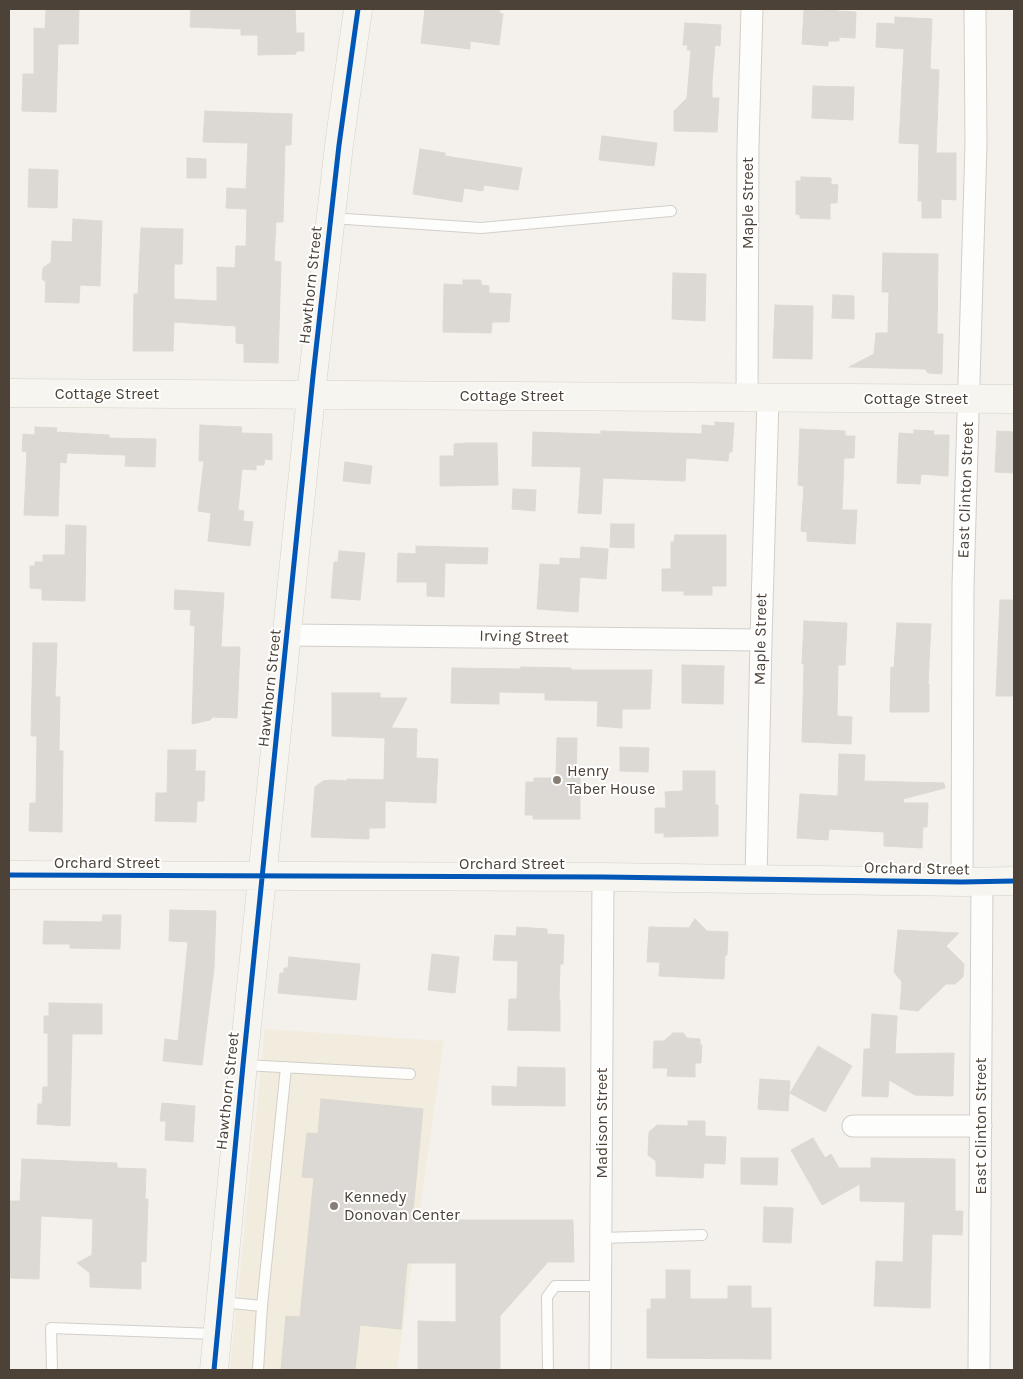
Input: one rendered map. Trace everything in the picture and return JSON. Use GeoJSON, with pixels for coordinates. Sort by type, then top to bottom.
{"type":"FeatureCollection","features":[{"type":"Feature","properties":{"kind":"main road","name":"Hawthorn Street"},"geometry":{"type":"LineString","coordinates":[[214,1370],[243,1065],[330,218],[358,9]]}},
{"type":"Feature","properties":{"kind":"main road","name":"Cottage Street"},"geometry":{"type":"LineString","coordinates":[[9,393],[1014,400]]}},
{"type":"Feature","properties":{"kind":"main road","name":"Orchard Street"},"geometry":{"type":"LineString","coordinates":[[9,875],[603,877],[1014,881]]}},
{"type":"Feature","properties":{"kind":"street","name":"Maple Street"},"geometry":{"type":"LineString","coordinates":[[752,9],[748,146],[758,398],[761,640],[756,879]]}},
{"type":"Feature","properties":{"kind":"street","name":"East Clinton Street"},"geometry":{"type":"LineString","coordinates":[[975,9],[976,144],[963,585],[981,1126],[979,1370]]}},
{"type":"Feature","properties":{"kind":"street","name":"Irving Street"},"geometry":{"type":"LineString","coordinates":[[288,635],[761,640]]}},
{"type":"Feature","properties":{"kind":"street","name":"Madison Street"},"geometry":{"type":"LineString","coordinates":[[600,1370],[603,877]]}},
{"type":"Feature","properties":{"kind":"street"},"geometry":{"type":"LineString","coordinates":[[853,1126],[981,1126]]}},
{"type":"Feature","properties":{"kind":"lane"},"geometry":{"type":"LineString","coordinates":[[330,218],[481,228],[672,211]]}},
{"type":"Feature","properties":{"kind":"lane"},"geometry":{"type":"LineString","coordinates":[[243,1065],[410,1074]]}},
{"type":"Feature","properties":{"kind":"lane"},"geometry":{"type":"LineString","coordinates":[[258,1370],[262,1306],[286,1067]]}},
{"type":"Feature","properties":{"kind":"lane"},"geometry":{"type":"LineString","coordinates":[[601,1238],[702,1235]]}},
{"type":"Feature","properties":{"kind":"lane"},"geometry":{"type":"LineString","coordinates":[[548,1370],[547,1297],[555,1286],[601,1286]]}},
{"type":"Feature","properties":{"kind":"lane"},"geometry":{"type":"LineString","coordinates":[[220,1302],[262,1306]]}},
{"type":"Feature","properties":{"kind":"lane"},"geometry":{"type":"LineString","coordinates":[[52,1370],[51,1328],[217,1334]]}},
{"type":"Feature","properties":{"kind":"shaded area","name":"Kennedy Donovan Center"},"geometry":{"type":"Polygon","coordinates":[[[265,1029],[444,1041],[397,1370],[230,1370],[265,1029]]]}},
{"type":"Feature","properties":{"kind":"building"},"geometry":{"type":"Polygon","coordinates":[[[46,9],[79,9],[78,44],[58,44],[56,112],[22,111],[23,74],[34,74],[34,28],[45,29],[46,9]]]}},
{"type":"Feature","properties":{"kind":"building"},"geometry":{"type":"Polygon","coordinates":[[[191,9],[295,9],[296,33],[304,33],[304,51],[296,51],[296,54],[258,55],[258,35],[241,35],[241,29],[190,27],[191,9]]]}},
{"type":"Feature","properties":{"kind":"building"},"geometry":{"type":"Polygon","coordinates":[[[425,9],[500,9],[499,13],[503,14],[499,45],[470,41],[470,49],[421,43],[425,9]]]}},
{"type":"Feature","properties":{"kind":"building"},"geometry":{"type":"Polygon","coordinates":[[[825,9],[856,12],[855,38],[839,37],[839,41],[828,41],[828,46],[802,44],[804,10],[824,11],[825,9]]]}},
{"type":"Feature","properties":{"kind":"building"},"geometry":{"type":"Polygon","coordinates":[[[895,17],[932,19],[930,69],[939,70],[936,153],[956,153],[956,200],[941,199],[941,218],[922,218],[922,201],[918,201],[919,144],[899,143],[904,49],[876,47],[877,23],[895,24],[895,17]]]}},
{"type":"Feature","properties":{"kind":"building"},"geometry":{"type":"Polygon","coordinates":[[[685,23],[721,25],[720,46],[715,45],[712,82],[712,98],[719,98],[717,132],[674,131],[674,111],[687,98],[691,50],[687,50],[688,45],[683,45],[685,23]]]}},
{"type":"Feature","properties":{"kind":"building"},"geometry":{"type":"Polygon","coordinates":[[[813,86],[854,87],[853,120],[812,118],[813,86]]]}},
{"type":"Feature","properties":{"kind":"building"},"geometry":{"type":"Polygon","coordinates":[[[205,111],[292,114],[291,145],[285,145],[283,222],[276,222],[274,261],[281,262],[278,363],[244,362],[244,344],[236,343],[236,326],[174,322],[173,351],[133,351],[134,294],[138,294],[141,228],[183,229],[182,264],[174,264],[174,299],[217,301],[217,267],[235,268],[236,246],[246,246],[247,209],[226,208],[227,188],[246,189],[248,143],[203,142],[205,111]]]}},
{"type":"Feature","properties":{"kind":"building"},"geometry":{"type":"Polygon","coordinates":[[[602,136],[657,143],[654,166],[599,160],[602,136]]]}},
{"type":"Feature","properties":{"kind":"building"},"geometry":{"type":"Polygon","coordinates":[[[420,149],[445,153],[445,156],[522,168],[518,190],[484,185],[483,191],[464,188],[462,202],[413,194],[420,149]]]}},
{"type":"Feature","properties":{"kind":"building"},"geometry":{"type":"Polygon","coordinates":[[[187,158],[206,159],[206,178],[187,178],[187,158]]]}},
{"type":"Feature","properties":{"kind":"building"},"geometry":{"type":"Polygon","coordinates":[[[29,169],[58,170],[57,208],[28,207],[29,169]]]}},
{"type":"Feature","properties":{"kind":"building"},"geometry":{"type":"Polygon","coordinates":[[[801,177],[831,178],[831,184],[838,185],[837,203],[830,203],[830,219],[800,218],[800,215],[796,214],[796,181],[801,181],[801,177]]]}},
{"type":"Feature","properties":{"kind":"building"},"geometry":{"type":"Polygon","coordinates":[[[73,219],[102,221],[100,286],[80,285],[79,303],[45,302],[46,282],[42,279],[43,268],[51,262],[52,241],[72,242],[73,219]]]}},
{"type":"Feature","properties":{"kind":"building"},"geometry":{"type":"Polygon","coordinates":[[[883,253],[938,254],[937,334],[943,334],[942,374],[928,373],[925,369],[849,367],[874,354],[876,333],[888,333],[889,292],[882,292],[883,253]]]}},
{"type":"Feature","properties":{"kind":"building"},"geometry":{"type":"Polygon","coordinates":[[[673,273],[706,274],[705,321],[672,319],[673,273]]]}},
{"type":"Feature","properties":{"kind":"building"},"geometry":{"type":"Polygon","coordinates":[[[463,280],[481,280],[481,285],[489,286],[489,293],[511,294],[509,322],[492,322],[491,333],[443,332],[444,284],[463,285],[463,280]]]}},
{"type":"Feature","properties":{"kind":"building"},"geometry":{"type":"Polygon","coordinates":[[[833,295],[854,296],[854,319],[832,318],[833,295]]]}},
{"type":"Feature","properties":{"kind":"building"},"geometry":{"type":"Polygon","coordinates":[[[775,305],[813,306],[812,359],[773,358],[775,305]]]}},
{"type":"Feature","properties":{"kind":"building"},"geometry":{"type":"Polygon","coordinates":[[[715,422],[734,423],[732,452],[729,452],[728,461],[686,458],[685,481],[603,478],[601,514],[578,513],[581,467],[532,466],[533,432],[601,434],[601,431],[702,434],[702,425],[715,426],[715,422]]]}},
{"type":"Feature","properties":{"kind":"building"},"geometry":{"type":"Polygon","coordinates":[[[200,425],[242,427],[241,433],[272,434],[272,460],[265,459],[264,465],[256,465],[256,470],[242,469],[238,510],[244,511],[243,521],[253,522],[250,546],[208,541],[211,513],[198,511],[204,461],[199,461],[200,425]]]}},
{"type":"Feature","properties":{"kind":"building"},"geometry":{"type":"Polygon","coordinates":[[[35,427],[57,428],[56,432],[109,435],[109,438],[156,439],[155,467],[125,466],[126,455],[67,453],[66,463],[60,462],[58,516],[24,515],[27,452],[22,451],[23,434],[35,435],[35,427]]]}},
{"type":"Feature","properties":{"kind":"building"},"geometry":{"type":"Polygon","coordinates":[[[800,429],[845,431],[845,436],[855,436],[854,458],[844,458],[842,510],[857,510],[855,544],[807,541],[807,532],[801,531],[804,486],[798,485],[800,429]]]}},
{"type":"Feature","properties":{"kind":"building"},"geometry":{"type":"Polygon","coordinates":[[[914,430],[934,431],[933,435],[949,435],[948,476],[921,474],[920,484],[897,483],[899,433],[914,434],[914,430]]]}},
{"type":"Feature","properties":{"kind":"building"},"geometry":{"type":"Polygon","coordinates":[[[997,431],[1014,432],[1014,473],[995,472],[997,431]]]}},
{"type":"Feature","properties":{"kind":"building"},"geometry":{"type":"Polygon","coordinates":[[[497,443],[498,485],[440,486],[440,456],[454,456],[454,444],[497,443]]]}},
{"type":"Feature","properties":{"kind":"building"},"geometry":{"type":"Polygon","coordinates":[[[345,462],[372,466],[370,484],[343,481],[345,462]]]}},
{"type":"Feature","properties":{"kind":"building"},"geometry":{"type":"Polygon","coordinates":[[[513,489],[536,490],[535,511],[512,509],[513,489]]]}},
{"type":"Feature","properties":{"kind":"building"},"geometry":{"type":"Polygon","coordinates":[[[611,524],[634,524],[634,548],[610,547],[611,524]]]}},
{"type":"Feature","properties":{"kind":"building"},"geometry":{"type":"Polygon","coordinates":[[[66,525],[86,526],[85,601],[42,600],[42,589],[30,588],[30,566],[35,566],[35,562],[43,562],[43,555],[65,555],[66,525]]]}},
{"type":"Feature","properties":{"kind":"building"},"geometry":{"type":"Polygon","coordinates":[[[675,535],[726,535],[726,586],[712,586],[712,595],[684,595],[684,591],[662,591],[662,569],[671,569],[671,542],[674,542],[675,535]]]}},
{"type":"Feature","properties":{"kind":"building"},"geometry":{"type":"Polygon","coordinates":[[[416,546],[488,548],[487,564],[445,563],[444,597],[427,596],[427,582],[397,582],[398,553],[416,554],[416,546]]]}},
{"type":"Feature","properties":{"kind":"building"},"geometry":{"type":"Polygon","coordinates":[[[581,547],[608,549],[606,579],[580,577],[578,612],[537,609],[540,564],[560,565],[560,558],[580,559],[581,547]]]}},
{"type":"Feature","properties":{"kind":"building"},"geometry":{"type":"Polygon","coordinates":[[[339,551],[365,553],[360,600],[331,598],[334,562],[338,562],[339,551]]]}},
{"type":"Feature","properties":{"kind":"building"},"geometry":{"type":"Polygon","coordinates":[[[175,590],[224,593],[221,647],[240,647],[237,718],[213,717],[210,720],[192,724],[195,626],[190,625],[191,610],[174,609],[175,590]]]}},
{"type":"Feature","properties":{"kind":"building"},"geometry":{"type":"Polygon","coordinates":[[[1000,600],[1014,600],[1014,696],[996,696],[1000,600]]]}},
{"type":"Feature","properties":{"kind":"building"},"geometry":{"type":"Polygon","coordinates":[[[804,621],[847,623],[845,665],[838,665],[837,716],[852,717],[851,744],[802,742],[804,621]]]}},
{"type":"Feature","properties":{"kind":"building"},"geometry":{"type":"Polygon","coordinates":[[[897,623],[931,624],[928,684],[929,712],[890,712],[891,667],[894,668],[897,623]]]}},
{"type":"Feature","properties":{"kind":"building"},"geometry":{"type":"Polygon","coordinates":[[[33,643],[57,643],[55,697],[60,697],[59,751],[63,751],[62,832],[29,831],[30,803],[36,803],[37,736],[31,736],[33,643]]]}},
{"type":"Feature","properties":{"kind":"building"},"geometry":{"type":"Polygon","coordinates":[[[682,665],[724,666],[723,704],[682,703],[682,665]]]}},
{"type":"Feature","properties":{"kind":"building"},"geometry":{"type":"Polygon","coordinates":[[[521,667],[571,668],[571,670],[652,670],[650,709],[622,709],[622,728],[597,726],[598,701],[545,700],[545,693],[499,692],[499,704],[451,703],[452,668],[521,669],[521,667]]]}},
{"type":"Feature","properties":{"kind":"building"},"geometry":{"type":"Polygon","coordinates":[[[332,693],[380,693],[380,698],[407,698],[391,728],[417,729],[416,758],[438,759],[436,803],[385,801],[385,828],[369,828],[369,839],[311,837],[315,787],[323,781],[330,780],[384,780],[385,738],[332,736],[332,693]]]}},
{"type":"Feature","properties":{"kind":"building","name":"Henry Taber House"},"geometry":{"type":"Polygon","coordinates":[[[557,738],[577,738],[576,778],[580,778],[580,819],[533,819],[533,815],[525,815],[526,782],[534,782],[534,778],[556,778],[557,738]]]}},
{"type":"Feature","properties":{"kind":"building"},"geometry":{"type":"Polygon","coordinates":[[[620,747],[649,748],[648,772],[620,771],[620,747]]]}},
{"type":"Feature","properties":{"kind":"building"},"geometry":{"type":"Polygon","coordinates":[[[168,750],[196,750],[195,771],[205,771],[204,801],[197,801],[196,822],[155,821],[156,793],[167,793],[168,750]]]}},
{"type":"Feature","properties":{"kind":"building"},"geometry":{"type":"Polygon","coordinates":[[[839,754],[865,755],[864,781],[944,783],[945,788],[903,799],[904,803],[928,803],[927,827],[923,827],[922,848],[884,846],[884,832],[829,829],[828,840],[797,838],[800,794],[838,796],[839,754]]]}},
{"type":"Feature","properties":{"kind":"building"},"geometry":{"type":"Polygon","coordinates":[[[683,771],[715,771],[715,805],[718,805],[718,836],[664,837],[664,833],[655,833],[655,808],[666,808],[665,792],[683,791],[683,771]]]}},
{"type":"Feature","properties":{"kind":"building"},"geometry":{"type":"Polygon","coordinates":[[[170,910],[216,911],[214,968],[202,1065],[163,1061],[165,1039],[178,1041],[188,942],[169,941],[170,910]]]}},
{"type":"Feature","properties":{"kind":"building"},"geometry":{"type":"Polygon","coordinates":[[[103,915],[121,915],[120,949],[70,948],[70,944],[43,944],[44,921],[102,922],[103,915]]]}},
{"type":"Feature","properties":{"kind":"building"},"geometry":{"type":"Polygon","coordinates":[[[695,919],[707,931],[728,932],[724,979],[659,976],[660,962],[647,962],[649,927],[689,928],[695,919]]]}},
{"type":"Feature","properties":{"kind":"building"},"geometry":{"type":"Polygon","coordinates":[[[517,927],[547,929],[547,934],[564,935],[563,964],[560,964],[560,1031],[508,1030],[509,999],[517,999],[518,961],[493,960],[495,935],[516,936],[517,927]]]}},
{"type":"Feature","properties":{"kind":"building"},"geometry":{"type":"Polygon","coordinates":[[[898,930],[959,933],[946,946],[964,964],[963,977],[955,984],[946,984],[918,1011],[900,1009],[902,982],[894,972],[898,930]]]}},
{"type":"Feature","properties":{"kind":"building"},"geometry":{"type":"Polygon","coordinates":[[[432,954],[459,957],[455,993],[428,990],[432,954]]]}},
{"type":"Feature","properties":{"kind":"building"},"geometry":{"type":"Polygon","coordinates":[[[289,957],[360,964],[356,1000],[278,993],[280,973],[284,973],[284,968],[288,968],[289,957]]]}},
{"type":"Feature","properties":{"kind":"building"},"geometry":{"type":"Polygon","coordinates":[[[49,1003],[102,1004],[102,1034],[72,1034],[70,1126],[37,1124],[38,1104],[42,1104],[43,1087],[48,1087],[48,1033],[44,1033],[44,1016],[49,1016],[49,1003]]]}},
{"type":"Feature","properties":{"kind":"building"},"geometry":{"type":"Polygon","coordinates":[[[872,1014],[897,1016],[895,1054],[954,1053],[953,1096],[915,1095],[889,1080],[888,1097],[862,1096],[864,1049],[870,1049],[872,1014]]]}},
{"type":"Feature","properties":{"kind":"building"},"geometry":{"type":"Polygon","coordinates":[[[673,1033],[683,1033],[687,1038],[700,1039],[700,1045],[702,1045],[701,1063],[695,1063],[695,1077],[667,1076],[668,1068],[653,1068],[654,1041],[664,1041],[673,1033]]]}},
{"type":"Feature","properties":{"kind":"building"},"geometry":{"type":"Polygon","coordinates":[[[818,1046],[852,1066],[825,1112],[790,1093],[818,1046]]]}},
{"type":"Feature","properties":{"kind":"building"},"geometry":{"type":"Polygon","coordinates":[[[518,1067],[565,1068],[565,1106],[492,1105],[492,1086],[517,1087],[518,1067]]]}},
{"type":"Feature","properties":{"kind":"building"},"geometry":{"type":"Polygon","coordinates":[[[760,1079],[790,1081],[788,1111],[758,1109],[760,1079]]]}},
{"type":"Feature","properties":{"kind":"building"},"geometry":{"type":"Polygon","coordinates":[[[321,1099],[423,1109],[412,1220],[573,1220],[574,1262],[548,1262],[500,1316],[500,1370],[418,1370],[418,1321],[456,1322],[456,1263],[407,1263],[401,1329],[360,1325],[355,1370],[281,1370],[286,1316],[300,1317],[314,1178],[302,1177],[307,1133],[318,1134],[321,1099]]]}},
{"type":"Feature","properties":{"kind":"building"},"geometry":{"type":"Polygon","coordinates":[[[162,1103],[195,1106],[193,1142],[165,1140],[166,1121],[160,1121],[162,1103]]]}},
{"type":"Feature","properties":{"kind":"building"},"geometry":{"type":"Polygon","coordinates":[[[688,1121],[705,1121],[705,1136],[726,1137],[725,1164],[704,1163],[703,1178],[656,1176],[656,1161],[648,1155],[649,1132],[657,1125],[688,1126],[688,1121]]]}},
{"type":"Feature","properties":{"kind":"building"},"geometry":{"type":"Polygon","coordinates":[[[813,1138],[825,1158],[831,1154],[839,1168],[871,1168],[871,1158],[955,1159],[955,1211],[963,1211],[962,1235],[932,1234],[930,1308],[874,1306],[876,1261],[903,1262],[905,1202],[860,1201],[860,1184],[822,1205],[791,1150],[813,1138]]]}},
{"type":"Feature","properties":{"kind":"building"},"geometry":{"type":"Polygon","coordinates":[[[741,1158],[778,1158],[777,1185],[741,1184],[741,1158]]]}},
{"type":"Feature","properties":{"kind":"building"},"geometry":{"type":"Polygon","coordinates":[[[22,1159],[117,1163],[117,1168],[146,1169],[145,1199],[148,1199],[146,1262],[141,1261],[141,1289],[90,1287],[90,1273],[77,1263],[92,1255],[93,1219],[41,1216],[39,1279],[9,1278],[9,1201],[20,1201],[22,1159]]]}},
{"type":"Feature","properties":{"kind":"building"},"geometry":{"type":"Polygon","coordinates":[[[764,1207],[793,1208],[791,1243],[763,1242],[764,1207]]]}},
{"type":"Feature","properties":{"kind":"building"},"geometry":{"type":"Polygon","coordinates":[[[666,1270],[690,1270],[690,1299],[728,1299],[728,1286],[751,1286],[751,1308],[771,1308],[771,1359],[647,1358],[647,1309],[651,1309],[651,1299],[666,1299],[666,1270]]]}},
{"type":"Feature","properties":{"kind":"cycle path"},"geometry":{"type":"LineString","coordinates":[[214,1370],[313,376],[339,145],[358,9]]}},
{"type":"Feature","properties":{"kind":"cycle path"},"geometry":{"type":"LineString","coordinates":[[9,875],[603,877],[962,882],[1014,881]]}},
{"type":"Feature","properties":{"kind":"place","name":"Henry Taber House"},"geometry":{"type":"Point","coordinates":[557,780]}},
{"type":"Feature","properties":{"kind":"place","name":"Kennedy Donovan Center"},"geometry":{"type":"Point","coordinates":[334,1206]}}]}
